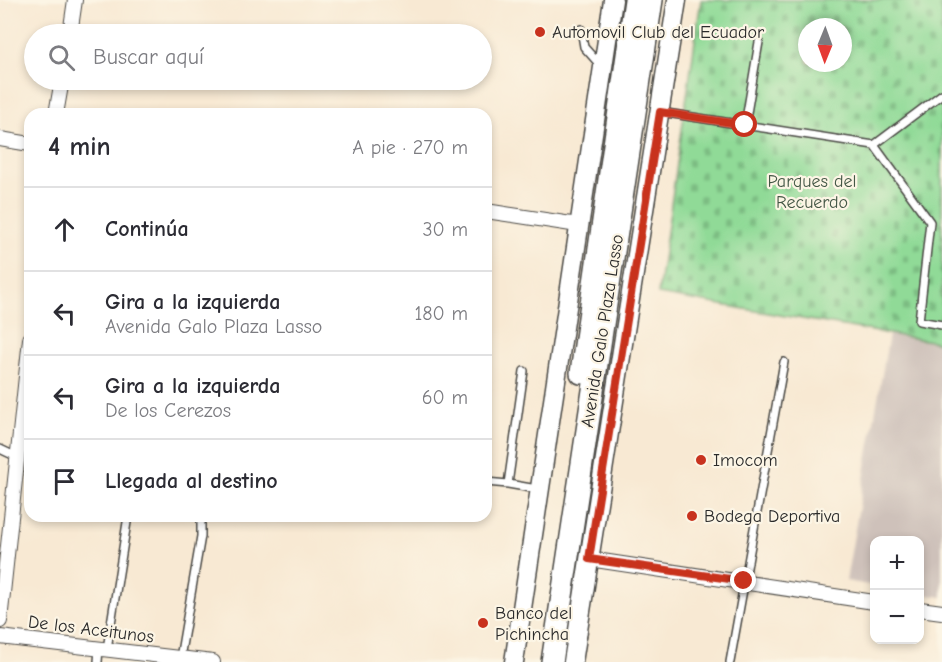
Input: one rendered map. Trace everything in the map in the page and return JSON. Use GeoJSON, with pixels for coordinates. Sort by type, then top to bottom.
{"type":"FeatureCollection","features":[{"type":"Feature","properties":{"kind":"main road"},"geometry":{"type":"LineString","coordinates":[[514,662],[613,0]]}},
{"type":"Feature","properties":{"kind":"main road","name":"Avenida Galo Plaza Lasso"},"geometry":{"type":"LineString","coordinates":[[539,662],[635,0]]}},
{"type":"Feature","properties":{"kind":"main road","name":"Avenida Galo Plaza Lasso"},"geometry":{"type":"LineString","coordinates":[[552,662],[652,0]]}},
{"type":"Feature","properties":{"kind":"main road","name":"Avenida Galo Plaza Lasso"},"geometry":{"type":"LineString","coordinates":[[573,662],[677,0]]}},
{"type":"Feature","properties":{"kind":"street"},"geometry":{"type":"LineString","coordinates":[[71,24],[75,0]]}},
{"type":"Feature","properties":{"kind":"street"},"geometry":{"type":"LineString","coordinates":[[57,108],[60,90]]}},
{"type":"Feature","properties":{"kind":"street"},"geometry":{"type":"LineString","coordinates":[[0,139],[24,143]]}},
{"type":"Feature","properties":{"kind":"street"},"geometry":{"type":"LineString","coordinates":[[492,213],[578,225]]}},
{"type":"Feature","properties":{"kind":"street"},"geometry":{"type":"LineString","coordinates":[[0,621],[24,393]]}},
{"type":"Feature","properties":{"kind":"street"},"geometry":{"type":"LineString","coordinates":[[589,559],[870,601]]}},
{"type":"Feature","properties":{"kind":"street"},"geometry":{"type":"LineString","coordinates":[[924,610],[942,612]]}},
{"type":"Feature","properties":{"kind":"street","name":"De los Aceitunos"},"geometry":{"type":"LineString","coordinates":[[0,637],[102,653],[213,662]]}},
{"type":"Feature","properties":{"kind":"lane"},"geometry":{"type":"LineString","coordinates":[[581,30],[584,47],[603,68]]}},
{"type":"Feature","properties":{"kind":"lane"},"geometry":{"type":"LineString","coordinates":[[745,125],[759,42]]}},
{"type":"Feature","properties":{"kind":"lane"},"geometry":{"type":"LineString","coordinates":[[874,145],[942,93]]}},
{"type":"Feature","properties":{"kind":"lane"},"geometry":{"type":"LineString","coordinates":[[660,112],[874,145],[930,222],[919,321],[942,325]]}},
{"type":"Feature","properties":{"kind":"lane"},"geometry":{"type":"LineString","coordinates":[[730,662],[784,362]]}},
{"type":"Feature","properties":{"kind":"lane"},"geometry":{"type":"LineString","coordinates":[[508,484],[524,371]]}},
{"type":"Feature","properties":{"kind":"lane"},"geometry":{"type":"LineString","coordinates":[[0,449],[17,457]]}},
{"type":"Feature","properties":{"kind":"lane"},"geometry":{"type":"LineString","coordinates":[[492,483],[539,490]]}},
{"type":"Feature","properties":{"kind":"lane"},"geometry":{"type":"LineString","coordinates":[[102,653],[127,522]]}},
{"type":"Feature","properties":{"kind":"lane"},"geometry":{"type":"LineString","coordinates":[[180,658],[201,536],[201,522]]}},
{"type":"Feature","properties":{"kind":"shaded area"},"geometry":{"type":"Polygon","coordinates":[[[889,335],[942,344],[942,597],[924,595],[924,536],[870,536],[870,585],[846,581],[889,335]]]}},
{"type":"Feature","properties":{"kind":"green space","name":"Parques del Recuerdo"},"geometry":{"type":"Polygon","coordinates":[[[701,0],[942,0],[942,343],[658,294],[701,0]]]}},
{"type":"Feature","properties":{"kind":"place","name":"Automovil Club del Ecuador"},"geometry":{"type":"Point","coordinates":[540,32]}},
{"type":"Feature","properties":{"kind":"place","name":"Imocom"},"geometry":{"type":"Point","coordinates":[701,460]}},
{"type":"Feature","properties":{"kind":"place","name":"Bodega Deportiva"},"geometry":{"type":"Point","coordinates":[692,516]}},
{"type":"Feature","properties":{"kind":"place","name":"Banco del Pichincha"},"geometry":{"type":"Point","coordinates":[483,623]}},
{"type":"Feature","properties":{"kind":"route"},"geometry":{"type":"LineString","coordinates":[[744,581],[589,559],[660,112],[745,125]]}}]}
